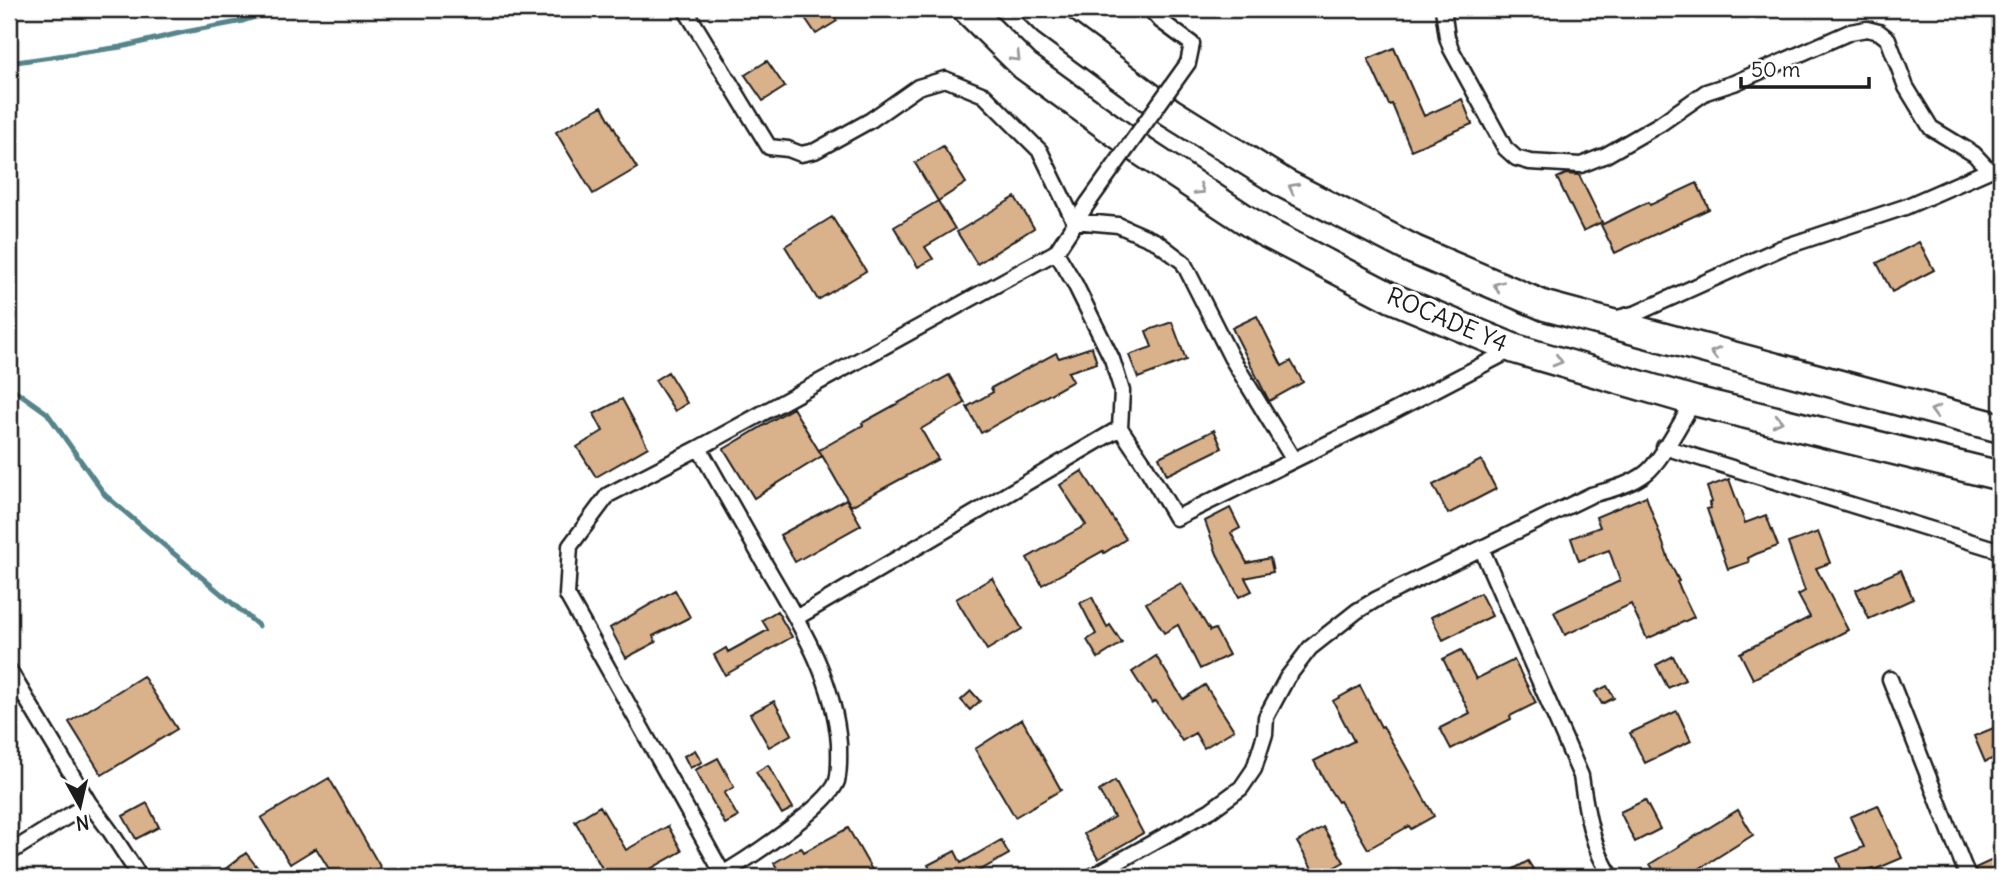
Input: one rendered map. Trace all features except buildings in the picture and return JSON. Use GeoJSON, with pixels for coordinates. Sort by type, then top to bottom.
{"type":"FeatureCollection","features":[{"type":"Feature","properties":{"kind":"highway","name":"ROCADE Y4"},"geometry":{"type":"LineString","coordinates":[[967,9],[1025,66],[1143,152],[1263,231],[1392,298],[1515,349],[1694,401],[2001,476]]}},
{"type":"Feature","properties":{"kind":"highway","name":"ROCADE Y4"},"geometry":{"type":"LineString","coordinates":[[1035,9],[1048,22],[1171,113],[1285,184],[1426,255],[1545,306],[2001,428]]}},
{"type":"Feature","properties":{"kind":"street"},"geometry":{"type":"LineString","coordinates":[[685,9],[769,147],[788,149],[801,155],[815,151],[871,120],[918,87],[945,79],[984,95],[1040,151],[1074,221]]}},
{"type":"Feature","properties":{"kind":"street"},"geometry":{"type":"LineString","coordinates":[[699,448],[796,618],[823,672],[834,704],[839,755],[837,783],[825,798],[796,824],[720,876],[567,595],[570,546],[608,495],[1056,252],[1074,221],[1188,62],[1192,44],[1161,21],[1150,9]]}},
{"type":"Feature","properties":{"kind":"street"},"geometry":{"type":"LineString","coordinates":[[1443,9],[1451,48],[1484,113],[1505,148],[1516,158],[1530,162],[1581,165],[1606,155],[1660,124],[1706,92],[1734,83],[1824,42],[1867,29],[1879,32],[1888,39],[1906,87],[1931,128],[1995,167]]}},
{"type":"Feature","properties":{"kind":"street"},"geometry":{"type":"LineString","coordinates":[[1603,322],[1637,313],[1781,248],[1905,207],[1995,167]]}},
{"type":"Feature","properties":{"kind":"street"},"geometry":{"type":"LineString","coordinates":[[1074,221],[1118,225],[1157,242],[1183,262],[1231,358],[1293,459]]}},
{"type":"Feature","properties":{"kind":"street"},"geometry":{"type":"LineString","coordinates":[[1056,252],[1112,359],[1122,391],[1119,428],[1176,518],[1515,349]]}},
{"type":"Feature","properties":{"kind":"street"},"geometry":{"type":"LineString","coordinates":[[1091,877],[1210,810],[1241,788],[1254,769],[1265,734],[1266,717],[1287,678],[1310,649],[1357,611],[1591,495],[1621,486],[1645,474],[1657,462],[1694,401]]}},
{"type":"Feature","properties":{"kind":"street"},"geometry":{"type":"LineString","coordinates":[[796,618],[1119,428]]}},
{"type":"Feature","properties":{"kind":"street"},"geometry":{"type":"LineString","coordinates":[[1664,447],[2001,551]]}},
{"type":"Feature","properties":{"kind":"street"},"geometry":{"type":"LineString","coordinates":[[1482,550],[1581,776],[1594,838],[1602,864],[1612,877]]}},
{"type":"Feature","properties":{"kind":"street"},"geometry":{"type":"LineString","coordinates":[[9,670],[89,803],[140,877]]}},
{"type":"Feature","properties":{"kind":"street"},"geometry":{"type":"LineString","coordinates":[[1890,678],[1968,877]]}},
{"type":"Feature","properties":{"kind":"street"},"geometry":{"type":"LineString","coordinates":[[9,853],[89,803]]}},
{"type":"Feature","properties":{"kind":"waterway"},"geometry":{"type":"LineString","coordinates":[[9,63],[121,47],[243,21],[279,9]]}},
{"type":"Feature","properties":{"kind":"waterway"},"geometry":{"type":"LineString","coordinates":[[9,386],[47,413],[105,495],[259,626]]}}]}
